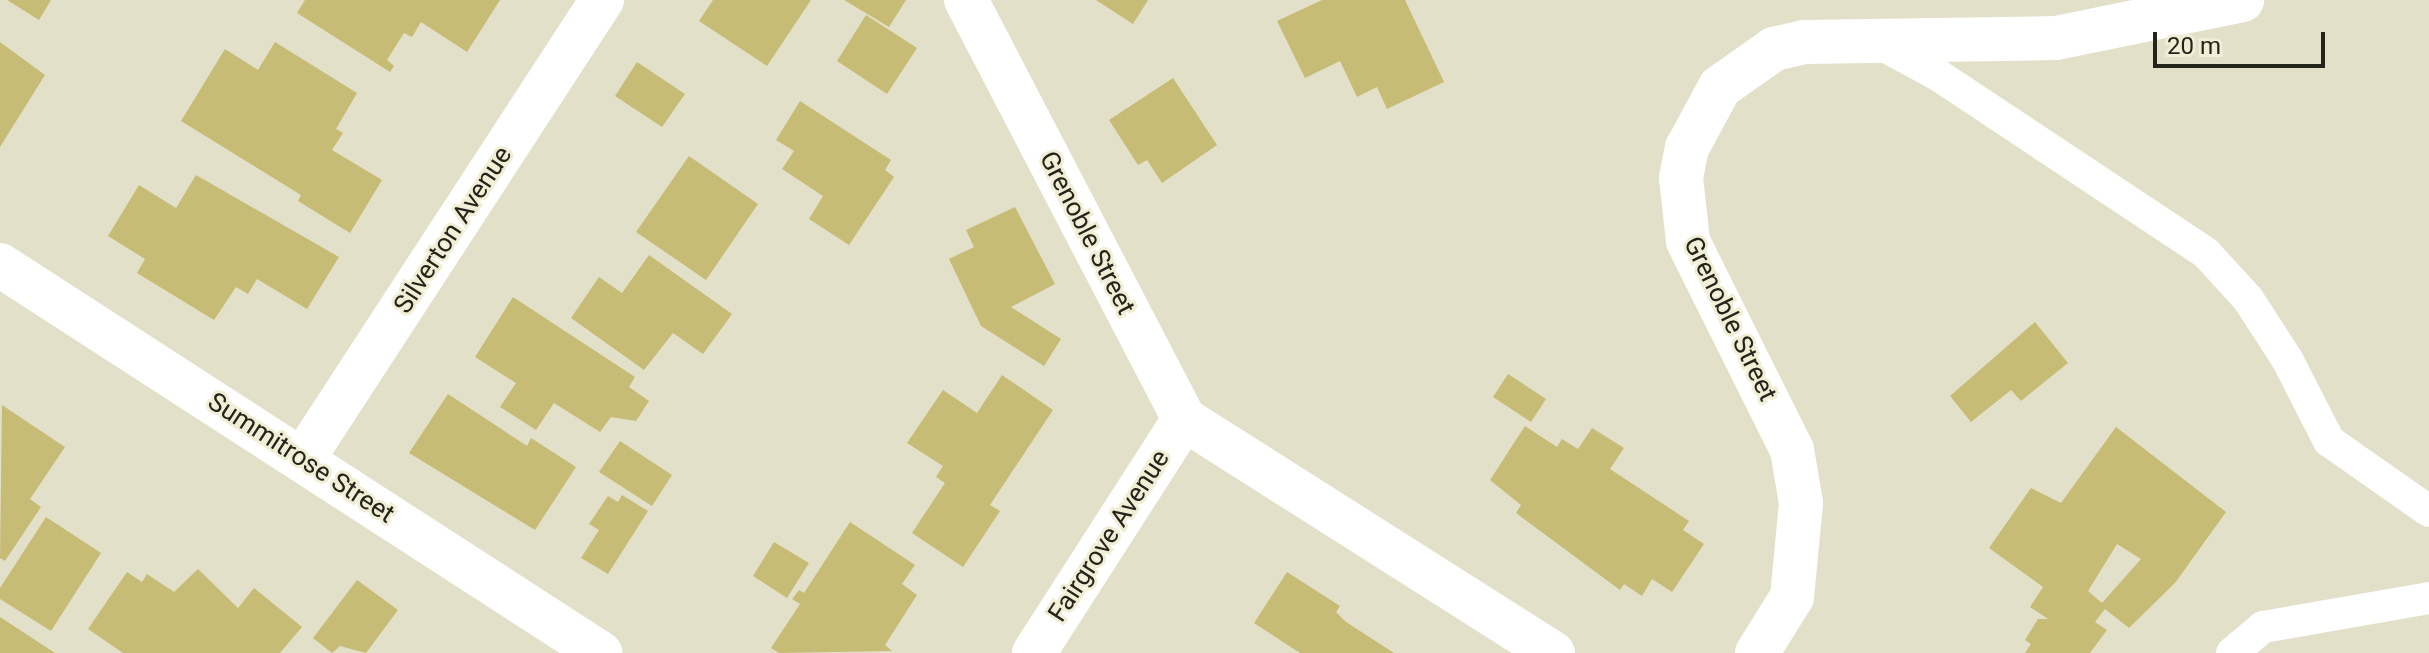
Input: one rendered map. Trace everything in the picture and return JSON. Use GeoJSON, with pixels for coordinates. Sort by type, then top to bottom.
{"type":"FeatureCollection","features":[{"type":"Feature","properties":{"kind":"street","name":"Silverton Avenue"},"geometry":{"type":"LineString","coordinates":[[303,459],[602,0]]}},
{"type":"Feature","properties":{"kind":"street","name":"Grenoble Street"},"geometry":{"type":"LineString","coordinates":[[966,0],[1184,419]]}},
{"type":"Feature","properties":{"kind":"street","name":"Grenoble Street"},"geometry":{"type":"LineString","coordinates":[[1757,653],[1792,597],[1801,503],[1792,450],[1688,241],[1681,178],[1687,148],[1699,116],[1744,66],[1805,42],[2056,38],[2242,0]]}},
{"type":"Feature","properties":{"kind":"street","name":"Summitrose Street"},"geometry":{"type":"LineString","coordinates":[[0,265],[600,653]]}},
{"type":"Feature","properties":{"kind":"street","name":"Fairgrove Avenue"},"geometry":{"type":"LineString","coordinates":[[1034,653],[1184,419]]}},
{"type":"Feature","properties":{"kind":"street"},"geometry":{"type":"LineString","coordinates":[[1184,419],[1553,653]]}},
{"type":"Feature","properties":{"kind":"lane"},"geometry":{"type":"LineString","coordinates":[[1874,41],[1938,75],[2206,253],[2248,299],[2287,359],[2329,441],[2429,511]]}},
{"type":"Feature","properties":{"kind":"lane"},"geometry":{"type":"LineString","coordinates":[[2232,653],[2274,624],[2429,598]]}},
{"type":"Feature","properties":{"kind":"building"},"geometry":{"type":"Polygon","coordinates":[[[7,0],[51,0],[39,20],[7,0]]]}},
{"type":"Feature","properties":{"kind":"building"},"geometry":{"type":"Polygon","coordinates":[[[305,0],[500,0],[467,52],[421,22],[412,37],[404,33],[387,60],[394,66],[390,72],[297,13],[305,0]]]}},
{"type":"Feature","properties":{"kind":"building"},"geometry":{"type":"Polygon","coordinates":[[[713,0],[811,0],[767,66],[699,21],[713,0]]]}},
{"type":"Feature","properties":{"kind":"building"},"geometry":{"type":"Polygon","coordinates":[[[844,0],[906,0],[889,27],[844,0]]]}},
{"type":"Feature","properties":{"kind":"building"},"geometry":{"type":"Polygon","coordinates":[[[1096,0],[1148,0],[1133,24],[1096,0]]]}},
{"type":"Feature","properties":{"kind":"building"},"geometry":{"type":"Polygon","coordinates":[[[1322,0],[1405,0],[1444,82],[1387,109],[1377,87],[1357,97],[1340,61],[1305,78],[1277,21],[1322,0]]]}},
{"type":"Feature","properties":{"kind":"building"},"geometry":{"type":"Polygon","coordinates":[[[866,15],[917,48],[887,94],[837,61],[866,15]]]}},
{"type":"Feature","properties":{"kind":"building"},"geometry":{"type":"Polygon","coordinates":[[[0,42],[45,75],[0,147],[0,42]]]}},
{"type":"Feature","properties":{"kind":"building"},"geometry":{"type":"Polygon","coordinates":[[[275,42],[357,93],[336,129],[343,133],[332,150],[382,180],[350,233],[298,201],[301,195],[181,121],[225,49],[258,70],[275,42]]]}},
{"type":"Feature","properties":{"kind":"building"},"geometry":{"type":"Polygon","coordinates":[[[637,62],[685,94],[662,127],[615,96],[637,62]]]}},
{"type":"Feature","properties":{"kind":"building"},"geometry":{"type":"Polygon","coordinates":[[[1173,78],[1217,145],[1162,183],[1147,160],[1138,165],[1109,120],[1173,78]]]}},
{"type":"Feature","properties":{"kind":"building"},"geometry":{"type":"Polygon","coordinates":[[[800,101],[891,160],[885,170],[894,177],[849,245],[809,219],[823,196],[782,169],[794,151],[776,140],[800,101]]]}},
{"type":"Feature","properties":{"kind":"building"},"geometry":{"type":"Polygon","coordinates":[[[689,156],[758,204],[706,280],[636,232],[689,156]]]}},
{"type":"Feature","properties":{"kind":"building"},"geometry":{"type":"Polygon","coordinates":[[[196,175],[339,257],[307,309],[257,279],[248,294],[236,287],[214,320],[137,273],[145,259],[108,236],[139,185],[176,208],[196,175]]]}},
{"type":"Feature","properties":{"kind":"building"},"geometry":{"type":"Polygon","coordinates":[[[1015,207],[1055,284],[1011,307],[1061,339],[1044,366],[981,326],[949,259],[974,247],[966,230],[1015,207]]]}},
{"type":"Feature","properties":{"kind":"building"},"geometry":{"type":"Polygon","coordinates":[[[649,255],[732,314],[703,354],[673,333],[644,370],[571,318],[599,277],[622,293],[649,255]]]}},
{"type":"Feature","properties":{"kind":"building"},"geometry":{"type":"Polygon","coordinates":[[[513,297],[635,377],[629,387],[649,401],[636,421],[611,417],[600,432],[554,403],[536,430],[500,407],[516,383],[475,357],[513,297]]]}},
{"type":"Feature","properties":{"kind":"building"},"geometry":{"type":"Polygon","coordinates":[[[2035,322],[2068,363],[2021,401],[2011,390],[1971,422],[1950,396],[2035,322]]]}},
{"type":"Feature","properties":{"kind":"building"},"geometry":{"type":"Polygon","coordinates":[[[1508,374],[1546,399],[1531,422],[1493,397],[1508,374]]]}},
{"type":"Feature","properties":{"kind":"building"},"geometry":{"type":"Polygon","coordinates":[[[1002,375],[1053,410],[990,505],[1000,511],[963,567],[912,533],[945,483],[936,477],[943,466],[907,443],[943,390],[977,413],[1002,375]]]}},
{"type":"Feature","properties":{"kind":"building"},"geometry":{"type":"Polygon","coordinates":[[[448,394],[527,446],[531,438],[576,467],[535,530],[409,453],[448,394]]]}},
{"type":"Feature","properties":{"kind":"building"},"geometry":{"type":"Polygon","coordinates":[[[2,405],[65,447],[30,499],[41,507],[5,561],[0,558],[2,405]]]}},
{"type":"Feature","properties":{"kind":"building"},"geometry":{"type":"Polygon","coordinates":[[[1525,426],[1557,447],[1562,439],[1578,449],[1592,428],[1624,448],[1610,469],[1689,521],[1683,530],[1704,544],[1672,592],[1652,579],[1642,596],[1624,584],[1620,590],[1516,513],[1521,505],[1490,480],[1525,426]]]}},
{"type":"Feature","properties":{"kind":"building"},"geometry":{"type":"Polygon","coordinates":[[[2116,427],[2226,512],[2175,583],[2129,628],[2105,609],[2095,622],[2107,630],[2090,653],[2025,653],[2031,644],[2025,640],[2038,619],[2048,619],[2030,607],[2043,587],[1989,548],[2031,488],[2061,503],[2116,427]],[[2117,544],[2088,591],[2102,603],[2141,559],[2117,544]]]}},
{"type":"Feature","properties":{"kind":"building"},"geometry":{"type":"Polygon","coordinates":[[[620,441],[672,475],[652,506],[599,472],[620,441]]]}},
{"type":"Feature","properties":{"kind":"building"},"geometry":{"type":"Polygon","coordinates":[[[622,495],[648,511],[608,574],[581,558],[599,530],[589,524],[608,496],[618,502],[622,495]]]}},
{"type":"Feature","properties":{"kind":"building"},"geometry":{"type":"Polygon","coordinates":[[[46,517],[101,553],[51,631],[0,599],[0,588],[46,517]]]}},
{"type":"Feature","properties":{"kind":"building"},"geometry":{"type":"Polygon","coordinates":[[[850,522],[915,565],[902,584],[917,595],[885,645],[892,651],[779,653],[771,648],[800,604],[792,599],[799,590],[804,593],[850,522]]]}},
{"type":"Feature","properties":{"kind":"building"},"geometry":{"type":"Polygon","coordinates":[[[774,542],[809,563],[787,598],[753,576],[774,542]]]}},
{"type":"Feature","properties":{"kind":"building"},"geometry":{"type":"Polygon","coordinates":[[[198,569],[238,608],[254,588],[302,627],[280,653],[123,653],[88,629],[127,572],[142,582],[147,574],[174,592],[198,569]]]}},
{"type":"Feature","properties":{"kind":"building"},"geometry":{"type":"Polygon","coordinates":[[[1287,572],[1340,606],[1336,612],[1346,622],[1394,653],[1300,653],[1254,623],[1287,572]]]}},
{"type":"Feature","properties":{"kind":"building"},"geometry":{"type":"Polygon","coordinates":[[[357,580],[398,610],[366,653],[340,646],[332,653],[313,638],[357,580]]]}},
{"type":"Feature","properties":{"kind":"building"},"geometry":{"type":"Polygon","coordinates":[[[0,617],[55,653],[0,653],[0,617]]]}}]}
